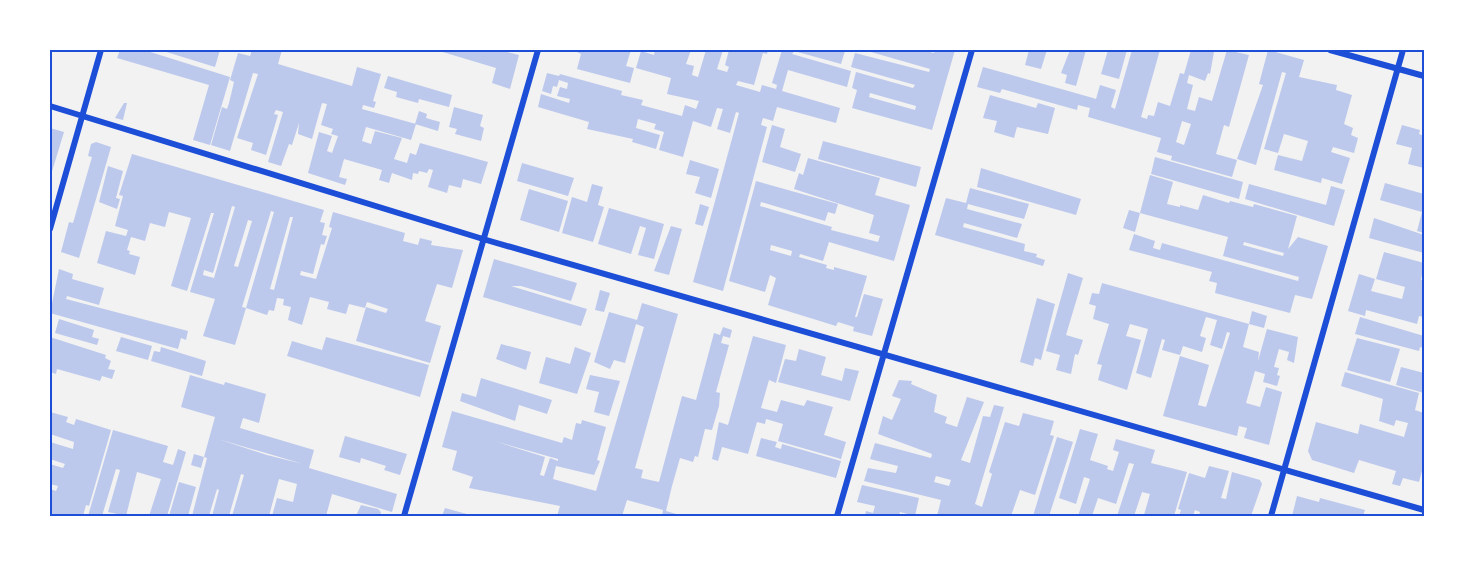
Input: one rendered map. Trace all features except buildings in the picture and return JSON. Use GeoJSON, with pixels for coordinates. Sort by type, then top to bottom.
{"type":"FeatureCollection","features":[{"type":"Feature","properties":{"kind":"street"},"geometry":{"type":"LineString","coordinates":[[50,229],[101,50]]}},
{"type":"Feature","properties":{"kind":"street"},"geometry":{"type":"LineString","coordinates":[[404,516],[538,50]]}},
{"type":"Feature","properties":{"kind":"street"},"geometry":{"type":"LineString","coordinates":[[837,516],[972,50]]}},
{"type":"Feature","properties":{"kind":"street"},"geometry":{"type":"LineString","coordinates":[[1330,50],[1425,76]]}},
{"type":"Feature","properties":{"kind":"street"},"geometry":{"type":"LineString","coordinates":[[1271,516],[1403,50]]}},
{"type":"Feature","properties":{"kind":"street"},"geometry":{"type":"LineString","coordinates":[[50,106],[483,239],[884,357],[1425,510]]}}]}
